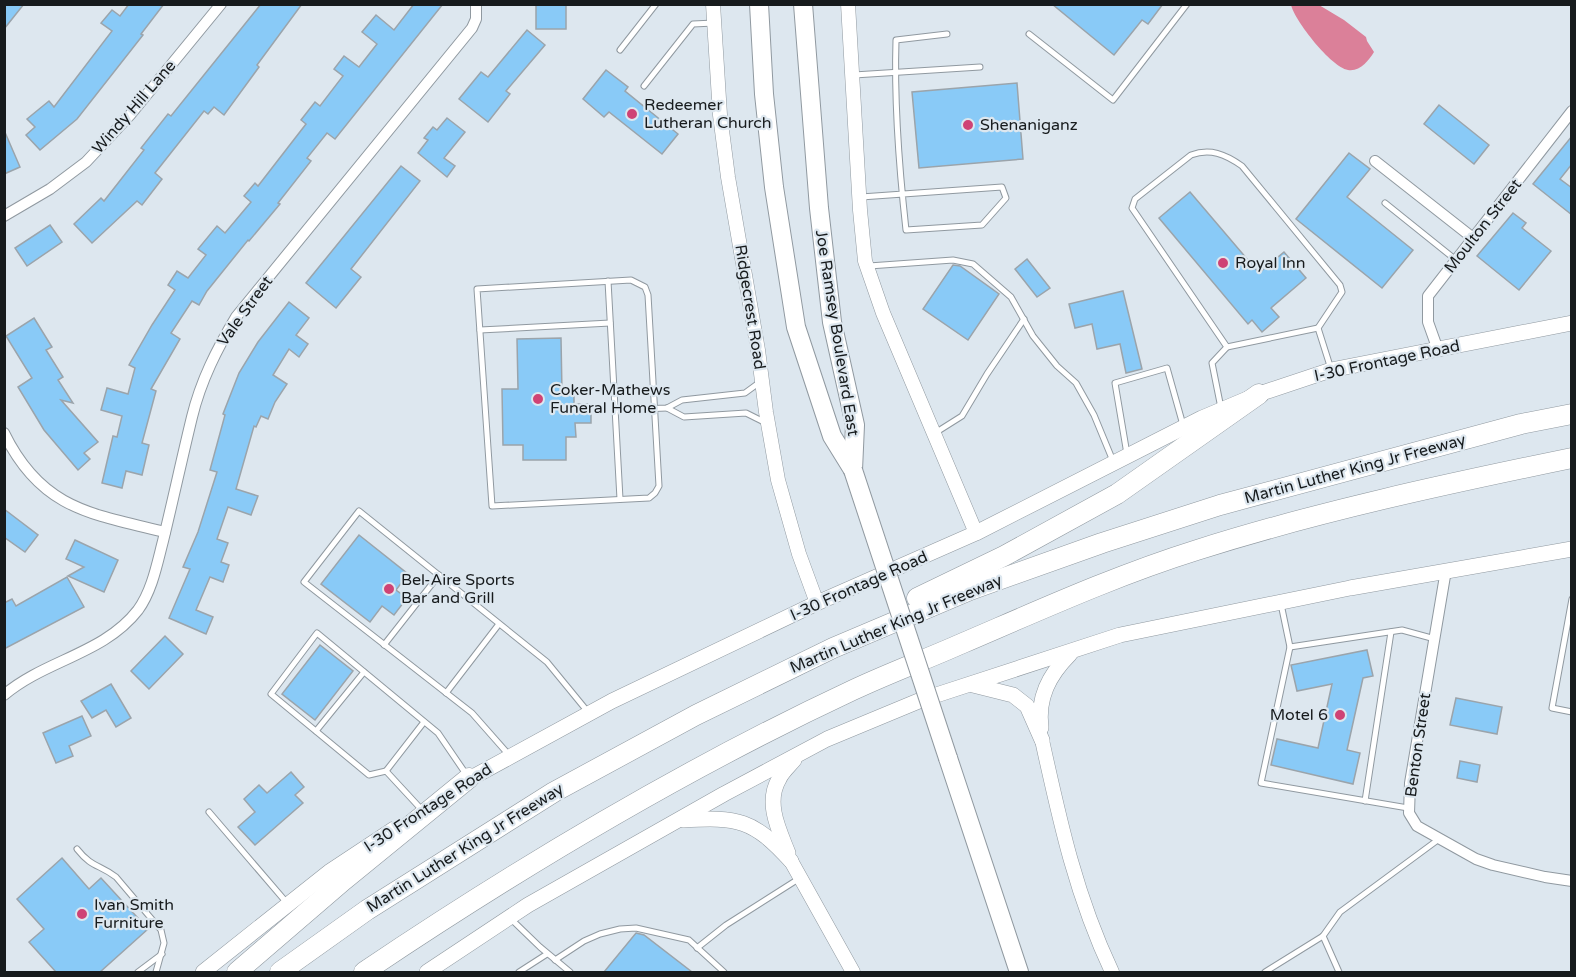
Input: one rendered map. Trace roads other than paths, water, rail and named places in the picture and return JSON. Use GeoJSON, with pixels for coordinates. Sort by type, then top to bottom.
{"type":"FeatureCollection","features":[{"type":"Feature","properties":{"kind":"highway","name":"Joe Ramsey Boulevard East"},"geometry":{"type":"LineString","coordinates":[[759,4],[764,93],[774,188],[796,327],[832,436],[853,470]]}},
{"type":"Feature","properties":{"kind":"highway","name":"Joe Ramsey Boulevard East"},"geometry":{"type":"LineString","coordinates":[[803,4],[819,208],[832,322],[855,425],[853,470]]}},
{"type":"Feature","properties":{"kind":"highway"},"geometry":{"type":"LineString","coordinates":[[833,648],[867,623],[1004,556],[1117,494],[1186,436],[1259,394]]}},
{"type":"Feature","properties":{"kind":"highway","name":"Martin Luther King Jr Freeway"},"geometry":{"type":"LineString","coordinates":[[280,972],[367,909],[554,792],[696,715],[833,648],[970,590],[1102,543],[1220,505],[1521,424],[1572,414]]}},
{"type":"Feature","properties":{"kind":"highway"},"geometry":{"type":"LineString","coordinates":[[364,972],[444,918],[551,851],[638,801],[854,689],[1009,622],[1194,551],[1284,524],[1444,484],[1572,458]]}},
{"type":"Feature","properties":{"kind":"highway"},"geometry":{"type":"LineString","coordinates":[[853,470],[1018,972]]}},
{"type":"Feature","properties":{"kind":"highway"},"geometry":{"type":"LineString","coordinates":[[237,972],[344,880],[469,778]]}},
{"type":"Feature","properties":{"kind":"main road","name":"I-30 Frontage Road"},"geometry":{"type":"LineString","coordinates":[[203,972],[329,873],[469,778],[590,714],[817,603],[976,533],[1127,456],[1186,436],[1221,410],[1259,394],[1331,370],[1572,323]]}},
{"type":"Feature","properties":{"kind":"main road"},"geometry":{"type":"LineString","coordinates":[[427,972],[528,905],[724,794],[827,739],[921,700],[1072,652],[1120,634],[1446,570],[1572,549]]}},
{"type":"Feature","properties":{"kind":"main road"},"geometry":{"type":"LineString","coordinates":[[1042,740],[1039,716],[1043,691],[1055,669],[1072,652]]}},
{"type":"Feature","properties":{"kind":"main road"},"geometry":{"type":"LineString","coordinates":[[970,684],[1013,695],[1027,706],[1042,740]]}},
{"type":"Feature","properties":{"kind":"main road"},"geometry":{"type":"LineString","coordinates":[[791,861],[774,815],[772,797],[778,779],[799,755]]}},
{"type":"Feature","properties":{"kind":"main road"},"geometry":{"type":"LineString","coordinates":[[680,820],[722,818],[750,825],[772,840],[791,861]]}},
{"type":"Feature","properties":{"kind":"street","name":"Windy Hill Lane"},"geometry":{"type":"LineString","coordinates":[[4,216],[50,189],[86,162],[106,143],[220,4]]}},
{"type":"Feature","properties":{"kind":"street","name":"Vale Street"},"geometry":{"type":"LineString","coordinates":[[4,695],[19,683],[109,637],[139,608],[155,571],[201,384],[212,359],[236,317],[472,28],[476,19],[476,4]]}},
{"type":"Feature","properties":{"kind":"street","name":"Ridgecrest Road"},"geometry":{"type":"LineString","coordinates":[[712,4],[720,115],[728,177],[768,425],[778,480],[817,603]]}},
{"type":"Feature","properties":{"kind":"street"},"geometry":{"type":"LineString","coordinates":[[848,4],[859,198],[867,266],[883,313],[976,533]]}},
{"type":"Feature","properties":{"kind":"street","name":"Moulton Street"},"geometry":{"type":"LineString","coordinates":[[1438,350],[1428,322],[1428,296],[1572,111]]}},
{"type":"Feature","properties":{"kind":"street"},"geometry":{"type":"LineString","coordinates":[[1374,161],[1473,238]]}},
{"type":"Feature","properties":{"kind":"street"},"geometry":{"type":"LineString","coordinates":[[4,433],[15,456],[52,495],[92,514],[165,532]]}},
{"type":"Feature","properties":{"kind":"street","name":"Benton Street"},"geometry":{"type":"LineString","coordinates":[[1446,570],[1410,783],[1411,818],[1417,826],[1476,859],[1545,877],[1572,880]]}},
{"type":"Feature","properties":{"kind":"street"},"geometry":{"type":"LineString","coordinates":[[1042,740],[1081,900],[1112,972]]}},
{"type":"Feature","properties":{"kind":"street"},"geometry":{"type":"LineString","coordinates":[[791,861],[853,972]]}},
{"type":"Feature","properties":{"kind":"lane"},"geometry":{"type":"LineString","coordinates":[[620,50],[656,4]]}},
{"type":"Feature","properties":{"kind":"lane"},"geometry":{"type":"LineString","coordinates":[[1029,34],[1113,100],[1187,4]]}},
{"type":"Feature","properties":{"kind":"lane"},"geometry":{"type":"LineString","coordinates":[[644,86],[693,24],[714,23]]}},
{"type":"Feature","properties":{"kind":"lane"},"geometry":{"type":"LineString","coordinates":[[859,198],[902,194],[1002,186],[1006,198],[982,225],[906,230],[902,194],[895,73],[896,40],[947,34]]}},
{"type":"Feature","properties":{"kind":"lane"},"geometry":{"type":"LineString","coordinates":[[852,75],[980,68]]}},
{"type":"Feature","properties":{"kind":"lane"},"geometry":{"type":"LineString","coordinates":[[1221,410],[1212,363],[1227,347],[1318,328],[1342,292],[1340,285],[1242,166],[1229,157],[1213,152],[1201,152],[1191,155],[1135,199],[1132,208],[1227,347]]}},
{"type":"Feature","properties":{"kind":"lane"},"geometry":{"type":"LineString","coordinates":[[1385,203],[1456,260]]}},
{"type":"Feature","properties":{"kind":"lane"},"geometry":{"type":"LineString","coordinates":[[867,266],[953,260],[973,264],[1011,297],[1033,336],[1058,366],[1076,383],[1094,416],[1113,463]]}},
{"type":"Feature","properties":{"kind":"lane"},"geometry":{"type":"LineString","coordinates":[[631,280],[645,287],[648,295],[659,486],[655,493],[649,498],[492,506],[480,330],[477,289],[631,280]]}},
{"type":"Feature","properties":{"kind":"lane"},"geometry":{"type":"LineString","coordinates":[[608,281],[620,499]]}},
{"type":"Feature","properties":{"kind":"lane"},"geometry":{"type":"LineString","coordinates":[[934,434],[962,416],[1024,320]]}},
{"type":"Feature","properties":{"kind":"lane"},"geometry":{"type":"LineString","coordinates":[[480,330],[610,323]]}},
{"type":"Feature","properties":{"kind":"lane"},"geometry":{"type":"LineString","coordinates":[[1318,328],[1331,370]]}},
{"type":"Feature","properties":{"kind":"lane"},"geometry":{"type":"LineString","coordinates":[[1127,456],[1115,383],[1167,368],[1186,436]]}},
{"type":"Feature","properties":{"kind":"lane"},"geometry":{"type":"LineString","coordinates":[[615,410],[667,408],[682,400],[745,393],[762,380]]}},
{"type":"Feature","properties":{"kind":"lane"},"geometry":{"type":"LineString","coordinates":[[667,408],[684,417],[747,413],[768,425]]}},
{"type":"Feature","properties":{"kind":"lane"},"geometry":{"type":"LineString","coordinates":[[510,756],[472,712],[304,582],[359,511],[547,662],[590,714]]}},
{"type":"Feature","properties":{"kind":"lane"},"geometry":{"type":"LineString","coordinates":[[384,645],[439,576]]}},
{"type":"Feature","properties":{"kind":"lane"},"geometry":{"type":"LineString","coordinates":[[1572,599],[1552,708],[1572,712]]}},
{"type":"Feature","properties":{"kind":"lane"},"geometry":{"type":"LineString","coordinates":[[1281,602],[1290,646],[1261,783],[1410,808]]}},
{"type":"Feature","properties":{"kind":"lane"},"geometry":{"type":"LineString","coordinates":[[446,693],[499,624]]}},
{"type":"Feature","properties":{"kind":"lane"},"geometry":{"type":"LineString","coordinates":[[1290,646],[1402,630],[1435,639]]}},
{"type":"Feature","properties":{"kind":"lane"},"geometry":{"type":"LineString","coordinates":[[1365,801],[1391,632]]}},
{"type":"Feature","properties":{"kind":"lane"},"geometry":{"type":"LineString","coordinates":[[424,722],[386,771],[369,775],[271,694],[317,633],[438,733],[469,778]]}},
{"type":"Feature","properties":{"kind":"lane"},"geometry":{"type":"LineString","coordinates":[[316,731],[364,672]]}},
{"type":"Feature","properties":{"kind":"lane"},"geometry":{"type":"LineString","coordinates":[[386,771],[422,810]]}},
{"type":"Feature","properties":{"kind":"lane"},"geometry":{"type":"LineString","coordinates":[[209,812],[288,904]]}},
{"type":"Feature","properties":{"kind":"lane"},"geometry":{"type":"LineString","coordinates":[[1265,972],[1323,936],[1340,912],[1439,838]]}},
{"type":"Feature","properties":{"kind":"lane"},"geometry":{"type":"LineString","coordinates":[[77,849],[91,864],[116,877],[161,930],[164,943],[156,972]]}},
{"type":"Feature","properties":{"kind":"lane"},"geometry":{"type":"LineString","coordinates":[[698,948],[726,925],[800,878]]}},
{"type":"Feature","properties":{"kind":"lane"},"geometry":{"type":"LineString","coordinates":[[510,918],[570,972]]}},
{"type":"Feature","properties":{"kind":"lane"},"geometry":{"type":"LineString","coordinates":[[555,960],[584,941],[600,934],[636,928],[689,940],[723,972]]}},
{"type":"Feature","properties":{"kind":"lane"},"geometry":{"type":"LineString","coordinates":[[1323,936],[1339,972]]}},
{"type":"Feature","properties":{"kind":"lane"},"geometry":{"type":"LineString","coordinates":[[138,972],[162,954]]}},
{"type":"Feature","properties":{"kind":"lane"},"geometry":{"type":"LineString","coordinates":[[519,972],[548,954]]}},
{"type":"Feature","properties":{"kind":"place","name":"Redeemer Lutheran Church"},"geometry":{"type":"Point","coordinates":[632,114]}},
{"type":"Feature","properties":{"kind":"place","name":"Shenaniganz"},"geometry":{"type":"Point","coordinates":[968,125]}},
{"type":"Feature","properties":{"kind":"place","name":"Royal Inn"},"geometry":{"type":"Point","coordinates":[1223,263]}},
{"type":"Feature","properties":{"kind":"place","name":"Coker-Mathews Funeral Home"},"geometry":{"type":"Point","coordinates":[538,399]}},
{"type":"Feature","properties":{"kind":"place","name":"Bel-Aire Sports Bar and Grill"},"geometry":{"type":"Point","coordinates":[389,589]}},
{"type":"Feature","properties":{"kind":"place","name":"Motel 6"},"geometry":{"type":"Point","coordinates":[1340,715]}},
{"type":"Feature","properties":{"kind":"place","name":"Ivan Smith Furniture"},"geometry":{"type":"Point","coordinates":[82,914]}}]}
